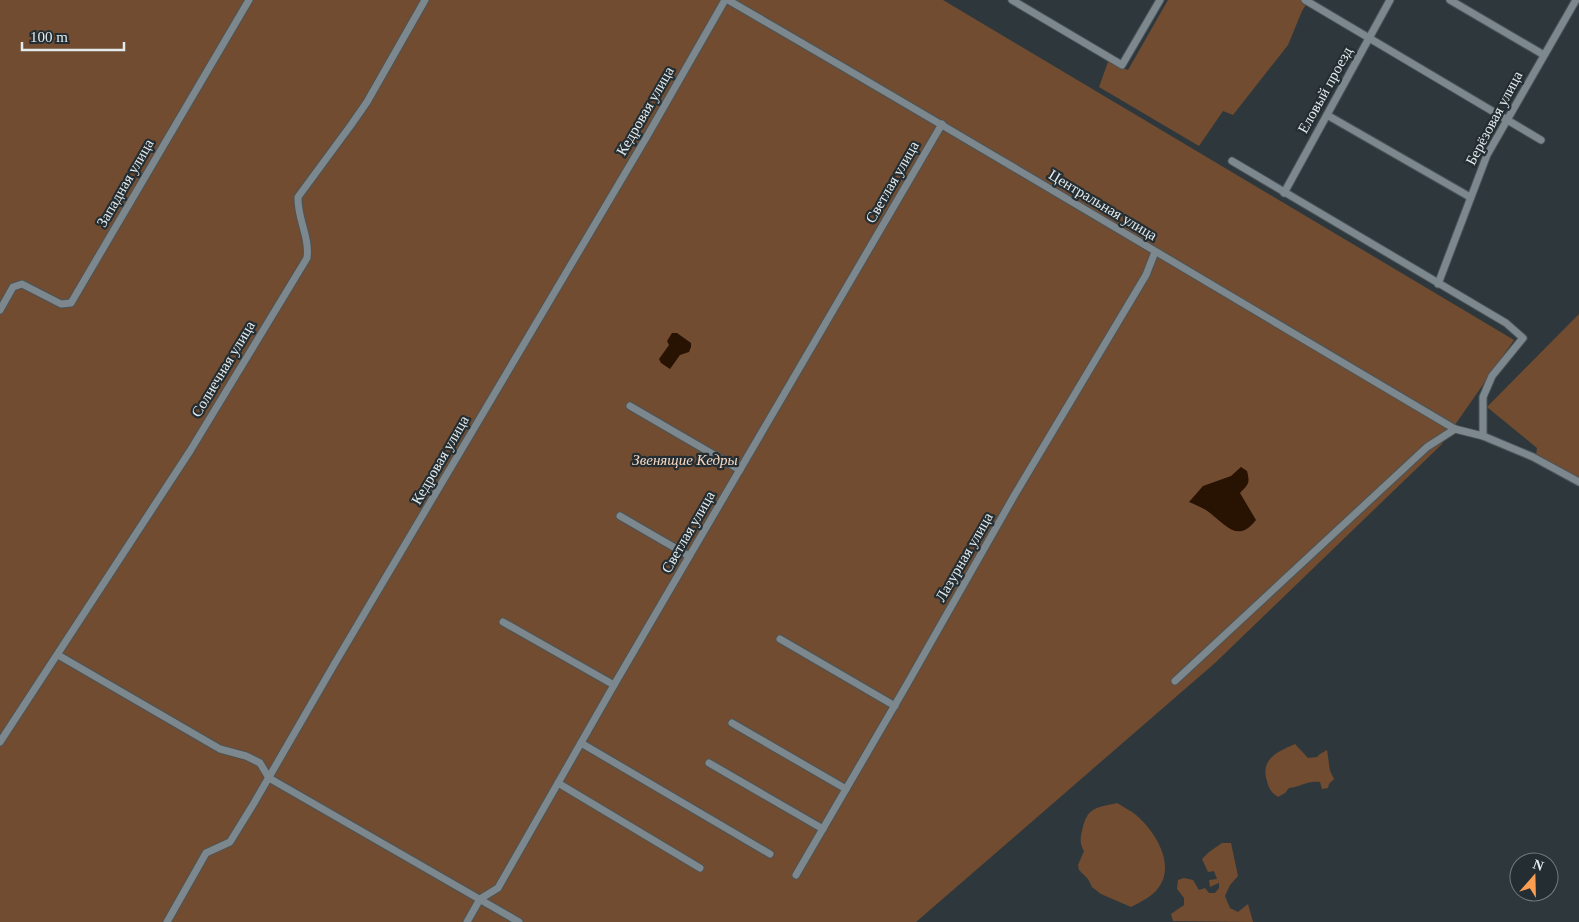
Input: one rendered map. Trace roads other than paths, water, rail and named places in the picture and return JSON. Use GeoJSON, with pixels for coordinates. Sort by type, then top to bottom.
{"type":"FeatureCollection","features":[{"type":"Feature","properties":{"kind":"street","name":"Западная улица"},"geometry":{"type":"LineString","coordinates":[[0,310],[13,287],[22,284],[61,304],[71,303],[249,0]]}},
{"type":"Feature","properties":{"kind":"street","name":"Солнечная улица"},"geometry":{"type":"LineString","coordinates":[[0,742],[190,451],[307,258],[308,248],[298,206],[298,198],[367,102],[425,0]]}},
{"type":"Feature","properties":{"kind":"street","name":"Центральная улица"},"geometry":{"type":"LineString","coordinates":[[727,0],[942,124],[1455,429],[1483,436],[1533,457],[1579,482]]}},
{"type":"Feature","properties":{"kind":"street","name":"Кедровая улица"},"geometry":{"type":"LineString","coordinates":[[167,922],[206,853],[230,842],[269,778],[727,0]]}},
{"type":"Feature","properties":{"kind":"street"},"geometry":{"type":"LineString","coordinates":[[1012,0],[1122,64],[1160,0]]}},
{"type":"Feature","properties":{"kind":"street"},"geometry":{"type":"LineString","coordinates":[[1306,0],[1541,140]]}},
{"type":"Feature","properties":{"kind":"street","name":"Еловый проезд"},"geometry":{"type":"LineString","coordinates":[[1284,193],[1390,0]]}},
{"type":"Feature","properties":{"kind":"street"},"geometry":{"type":"LineString","coordinates":[[1450,0],[1544,55]]}},
{"type":"Feature","properties":{"kind":"street","name":"Берёзовая улица"},"geometry":{"type":"LineString","coordinates":[[1438,284],[1487,155],[1576,0]]}},
{"type":"Feature","properties":{"kind":"street"},"geometry":{"type":"LineString","coordinates":[[1326,115],[1470,197]]}},
{"type":"Feature","properties":{"kind":"street","name":"Светлая улица"},"geometry":{"type":"LineString","coordinates":[[467,922],[480,899],[498,888],[614,685],[942,124]]}},
{"type":"Feature","properties":{"kind":"street"},"geometry":{"type":"LineString","coordinates":[[1232,161],[1506,323],[1523,338],[1492,376],[1483,397],[1483,436]]}},
{"type":"Feature","properties":{"kind":"street","name":"Лазурная улица"},"geometry":{"type":"LineString","coordinates":[[796,874],[895,706],[1014,496],[1146,275],[1155,252]]}},
{"type":"Feature","properties":{"kind":"street"},"geometry":{"type":"LineString","coordinates":[[630,406],[740,470]]}},
{"type":"Feature","properties":{"kind":"street"},"geometry":{"type":"LineString","coordinates":[[1176,681],[1427,446],[1455,429]]}},
{"type":"Feature","properties":{"kind":"street"},"geometry":{"type":"LineString","coordinates":[[620,516],[690,556]]}},
{"type":"Feature","properties":{"kind":"street"},"geometry":{"type":"LineString","coordinates":[[503,622],[614,685]]}},
{"type":"Feature","properties":{"kind":"street"},"geometry":{"type":"LineString","coordinates":[[780,639],[895,706]]}},
{"type":"Feature","properties":{"kind":"street"},"geometry":{"type":"LineString","coordinates":[[58,655],[220,749],[246,756],[260,764],[269,778],[519,922]]}},
{"type":"Feature","properties":{"kind":"street"},"geometry":{"type":"LineString","coordinates":[[732,723],[846,789]]}},
{"type":"Feature","properties":{"kind":"street"},"geometry":{"type":"LineString","coordinates":[[581,743],[770,854]]}},
{"type":"Feature","properties":{"kind":"street"},"geometry":{"type":"LineString","coordinates":[[709,763],[823,829]]}},
{"type":"Feature","properties":{"kind":"street"},"geometry":{"type":"LineString","coordinates":[[558,783],[700,868]]}},
{"type":"Feature","properties":{"kind":"park label","name":"Звенящие Кедры"},"geometry":{"type":"Point","coordinates":[685,460]}}]}
